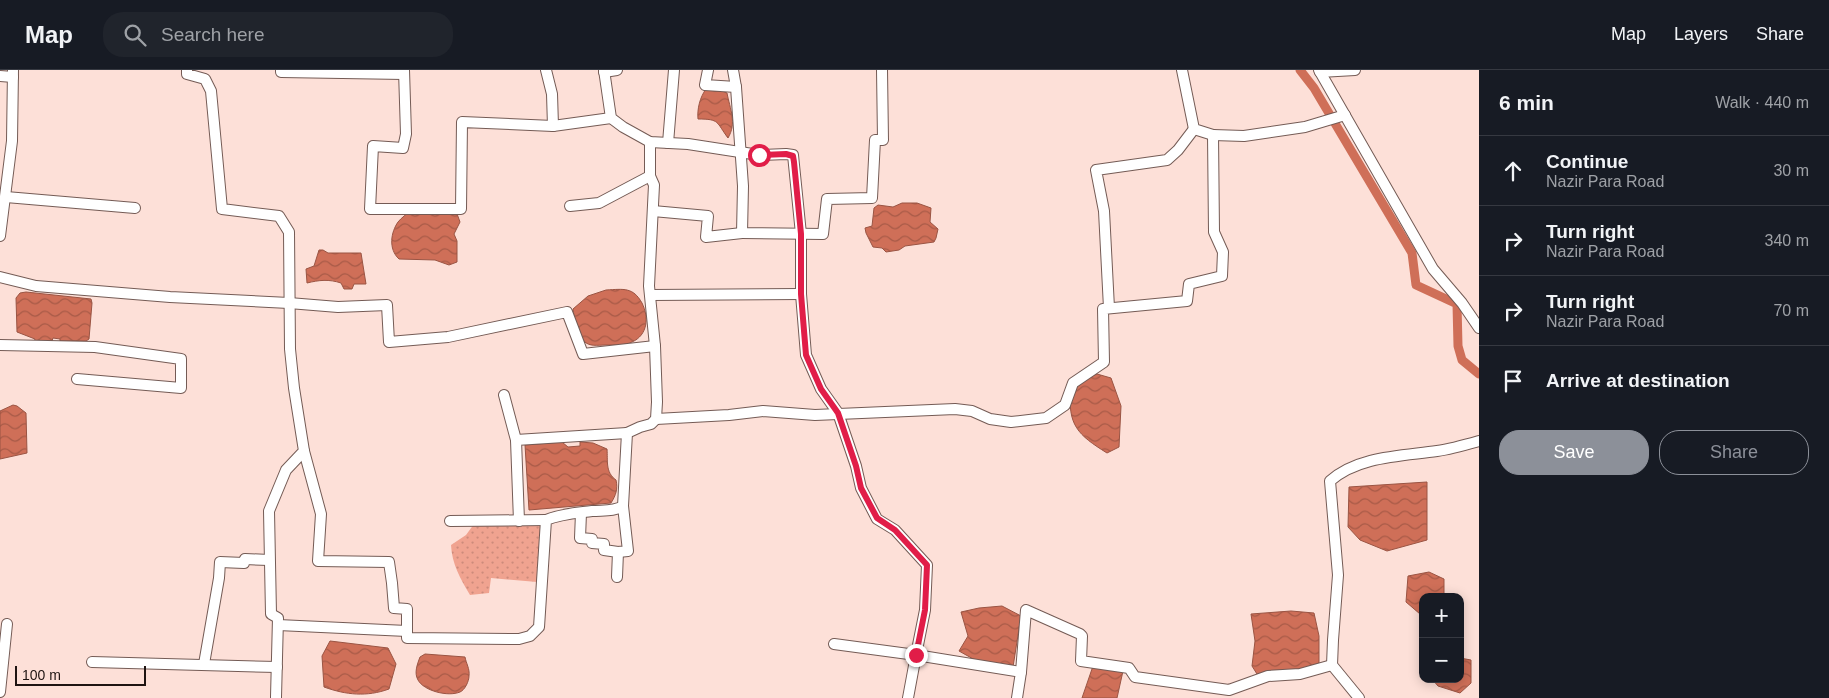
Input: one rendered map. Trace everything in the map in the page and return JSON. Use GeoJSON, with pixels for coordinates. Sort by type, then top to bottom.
{"type":"FeatureCollection","features":[{"type":"Feature","properties":{"kind":"street"},"geometry":{"type":"LineString","coordinates":[[187,70],[187,74],[205,79],[211,91],[222,209],[279,216],[289,232],[290,349],[304,451],[321,514],[318,561],[389,562],[394,608],[407,610],[407,638],[519,639],[530,636],[539,627],[546,520]]}},
{"type":"Feature","properties":{"kind":"street"},"geometry":{"type":"LineString","coordinates":[[281,70],[281,72],[404,72],[406,134],[403,148],[373,146],[370,209],[461,209],[462,122],[553,126],[611,118]]}},
{"type":"Feature","properties":{"kind":"street"},"geometry":{"type":"LineString","coordinates":[[546,70],[552,94],[553,126]]}},
{"type":"Feature","properties":{"kind":"street"},"geometry":{"type":"LineString","coordinates":[[617,70],[604,71],[611,118],[650,142],[688,144],[759,155],[786,154],[793,156],[801,234],[801,294],[806,355],[821,389],[838,413],[856,466],[861,488],[877,518],[895,530],[927,565],[925,610],[908,698]]}},
{"type":"Feature","properties":{"kind":"street"},"geometry":{"type":"LineString","coordinates":[[668,144],[674,70]]}},
{"type":"Feature","properties":{"kind":"street"},"geometry":{"type":"LineString","coordinates":[[708,70],[705,85],[736,87]]}},
{"type":"Feature","properties":{"kind":"street"},"geometry":{"type":"LineString","coordinates":[[733,70],[736,87],[743,186],[742,233]]}},
{"type":"Feature","properties":{"kind":"street"},"geometry":{"type":"LineString","coordinates":[[652,211],[708,216],[706,237],[742,233],[823,234],[827,199],[872,198],[874,140],[883,140],[882,70]]}},
{"type":"Feature","properties":{"kind":"street"},"geometry":{"type":"LineString","coordinates":[[1110,308],[1104,211],[1096,170],[1167,160],[1178,150],[1194,129],[1182,70]]}},
{"type":"Feature","properties":{"kind":"street"},"geometry":{"type":"LineString","coordinates":[[1356,70],[1320,71],[1433,269],[1462,303],[1479,328]]}},
{"type":"Feature","properties":{"kind":"street"},"geometry":{"type":"LineString","coordinates":[[0,76],[13,74],[12,141],[4,178],[6,197],[0,236]]}},
{"type":"Feature","properties":{"kind":"street"},"geometry":{"type":"LineString","coordinates":[[1194,129],[1213,135],[1244,136],[1305,127],[1345,115]]}},
{"type":"Feature","properties":{"kind":"street"},"geometry":{"type":"LineString","coordinates":[[656,419],[763,411],[815,415],[955,409],[972,411],[990,419],[1010,422],[1046,418],[1065,405],[1073,382],[1104,362],[1103,309],[1188,300],[1189,284],[1222,276],[1223,252],[1214,232],[1213,135]]}},
{"type":"Feature","properties":{"kind":"street"},"geometry":{"type":"LineString","coordinates":[[516,440],[627,433],[640,426],[651,424],[656,419],[658,402],[649,286],[654,185],[650,176],[650,142]]}},
{"type":"Feature","properties":{"kind":"street"},"geometry":{"type":"LineString","coordinates":[[570,206],[599,203],[650,176]]}},
{"type":"Feature","properties":{"kind":"street"},"geometry":{"type":"LineString","coordinates":[[6,197],[135,208]]}},
{"type":"Feature","properties":{"kind":"street"},"geometry":{"type":"LineString","coordinates":[[0,277],[36,286],[170,297],[338,307],[387,305],[389,342],[448,337],[567,312],[583,354],[655,346]]}},
{"type":"Feature","properties":{"kind":"street"},"geometry":{"type":"LineString","coordinates":[[651,295],[801,294]]}},
{"type":"Feature","properties":{"kind":"street"},"geometry":{"type":"LineString","coordinates":[[0,345],[95,347],[181,359],[180,388],[77,379]]}},
{"type":"Feature","properties":{"kind":"street"},"geometry":{"type":"LineString","coordinates":[[504,395],[516,440],[519,521]]}},
{"type":"Feature","properties":{"kind":"street"},"geometry":{"type":"LineString","coordinates":[[581,513],[580,538],[592,539],[592,543],[604,544],[604,550],[628,551],[623,506],[627,433]]}},
{"type":"Feature","properties":{"kind":"street"},"geometry":{"type":"LineString","coordinates":[[1359,698],[1332,665],[1338,575],[1330,481],[1337,475],[1370,460],[1439,450],[1479,441]]}},
{"type":"Feature","properties":{"kind":"street"},"geometry":{"type":"LineString","coordinates":[[276,697],[278,618],[271,614],[269,511],[286,470],[304,451]]}},
{"type":"Feature","properties":{"kind":"street"},"geometry":{"type":"LineString","coordinates":[[450,521],[546,520],[581,513],[617,510],[623,506]]}},
{"type":"Feature","properties":{"kind":"street"},"geometry":{"type":"LineString","coordinates":[[617,577],[618,552]]}},
{"type":"Feature","properties":{"kind":"street"},"geometry":{"type":"LineString","coordinates":[[204,664],[220,578],[220,562],[244,563],[245,559],[270,560]]}},
{"type":"Feature","properties":{"kind":"street"},"geometry":{"type":"LineString","coordinates":[[1017,698],[1026,610],[1080,634],[1082,636],[1081,661],[1129,668],[1135,677],[1229,690],[1268,676],[1300,674],[1332,665]]}},
{"type":"Feature","properties":{"kind":"street"},"geometry":{"type":"LineString","coordinates":[[1,698],[0,692],[8,624]]}},
{"type":"Feature","properties":{"kind":"street"},"geometry":{"type":"LineString","coordinates":[[278,625],[407,631]]}},
{"type":"Feature","properties":{"kind":"street"},"geometry":{"type":"LineString","coordinates":[[834,644],[1021,672]]}},
{"type":"Feature","properties":{"kind":"street"},"geometry":{"type":"LineString","coordinates":[[92,662],[277,666]]}},
{"type":"Feature","properties":{"kind":"shaded area"},"geometry":{"type":"Polygon","coordinates":[[[474,524],[541,526],[537,582],[491,578],[489,593],[470,595],[455,565],[451,545],[466,535],[474,524]]]}},
{"type":"Feature","properties":{"kind":"water"},"geometry":{"type":"Polygon","coordinates":[[[706,89],[717,89],[727,93],[732,121],[731,132],[728,138],[717,122],[698,119],[699,103],[706,89]]]}},
{"type":"Feature","properties":{"kind":"water"},"geometry":{"type":"Polygon","coordinates":[[[902,203],[917,203],[931,208],[930,222],[938,229],[934,242],[905,246],[899,250],[886,252],[882,248],[873,247],[865,228],[872,226],[874,208],[878,205],[893,207],[902,203]]]}},
{"type":"Feature","properties":{"kind":"water"},"geometry":{"type":"Polygon","coordinates":[[[410,211],[456,211],[460,222],[454,234],[457,241],[457,262],[449,265],[435,260],[399,259],[393,250],[392,235],[398,222],[410,211]]]}},
{"type":"Feature","properties":{"kind":"water"},"geometry":{"type":"Polygon","coordinates":[[[319,250],[328,253],[361,253],[366,284],[354,284],[352,289],[344,289],[341,283],[332,281],[307,283],[306,269],[314,266],[319,250]]]}},
{"type":"Feature","properties":{"kind":"water"},"geometry":{"type":"Polygon","coordinates":[[[606,290],[627,290],[635,294],[642,303],[646,314],[646,325],[641,335],[632,342],[619,345],[591,345],[586,343],[579,334],[573,309],[588,296],[606,290]]]}},
{"type":"Feature","properties":{"kind":"water"},"geometry":{"type":"Polygon","coordinates":[[[26,292],[91,299],[89,339],[86,341],[60,341],[60,339],[53,338],[52,341],[34,342],[35,339],[17,332],[16,298],[20,293],[26,292]]]}},
{"type":"Feature","properties":{"kind":"water"},"geometry":{"type":"Polygon","coordinates":[[[1097,374],[1111,378],[1121,406],[1119,447],[1107,453],[1082,434],[1073,420],[1071,412],[1071,389],[1082,380],[1097,374]]]}},
{"type":"Feature","properties":{"kind":"water"},"geometry":{"type":"Polygon","coordinates":[[[13,405],[26,413],[27,453],[0,459],[0,411],[13,405]]]}},
{"type":"Feature","properties":{"kind":"water"},"geometry":{"type":"Polygon","coordinates":[[[562,442],[568,447],[580,446],[580,442],[593,443],[607,449],[609,470],[617,483],[616,492],[611,503],[529,510],[525,445],[562,442]]]}},
{"type":"Feature","properties":{"kind":"water"},"geometry":{"type":"Polygon","coordinates":[[[1427,482],[1427,540],[1387,551],[1360,540],[1348,527],[1349,487],[1427,482]]]}},
{"type":"Feature","properties":{"kind":"water"},"geometry":{"type":"Polygon","coordinates":[[[1429,572],[1444,579],[1444,593],[1419,593],[1419,613],[1406,602],[1408,576],[1429,572]]]}},
{"type":"Feature","properties":{"kind":"water"},"geometry":{"type":"Polygon","coordinates":[[[1002,606],[1021,616],[1013,667],[975,660],[959,651],[968,636],[961,612],[1002,606]]]}},
{"type":"Feature","properties":{"kind":"water"},"geometry":{"type":"Polygon","coordinates":[[[1291,611],[1314,613],[1319,636],[1319,663],[1302,670],[1257,674],[1252,666],[1255,641],[1251,614],[1291,611]]]}},
{"type":"Feature","properties":{"kind":"water"},"geometry":{"type":"Polygon","coordinates":[[[330,641],[388,648],[396,664],[389,689],[381,692],[356,694],[324,687],[322,656],[330,641]]]}},
{"type":"Feature","properties":{"kind":"water"},"geometry":{"type":"Polygon","coordinates":[[[425,654],[465,657],[469,678],[464,689],[460,692],[449,694],[431,690],[421,684],[416,675],[416,669],[420,657],[425,654]]]}},
{"type":"Feature","properties":{"kind":"water"},"geometry":{"type":"Polygon","coordinates":[[[1464,659],[1471,660],[1471,683],[1460,693],[1438,686],[1435,683],[1464,683],[1464,659]]]}},
{"type":"Feature","properties":{"kind":"water"},"geometry":{"type":"Polygon","coordinates":[[[1093,666],[1123,671],[1117,698],[1082,698],[1093,666]]]}},
{"type":"Feature","properties":{"kind":"waterway"},"geometry":{"type":"LineString","coordinates":[[1300,70],[1314,88],[1412,253],[1416,285],[1457,304],[1458,346],[1462,360],[1479,374]]}},
{"type":"Feature","properties":{"kind":"route"},"geometry":{"type":"LineString","coordinates":[[759,155],[786,154],[793,156],[801,234],[803,322],[806,355],[811,370],[821,389],[838,413],[856,466],[861,488],[877,518],[895,530],[927,565],[925,610],[916,655]]}}]}
